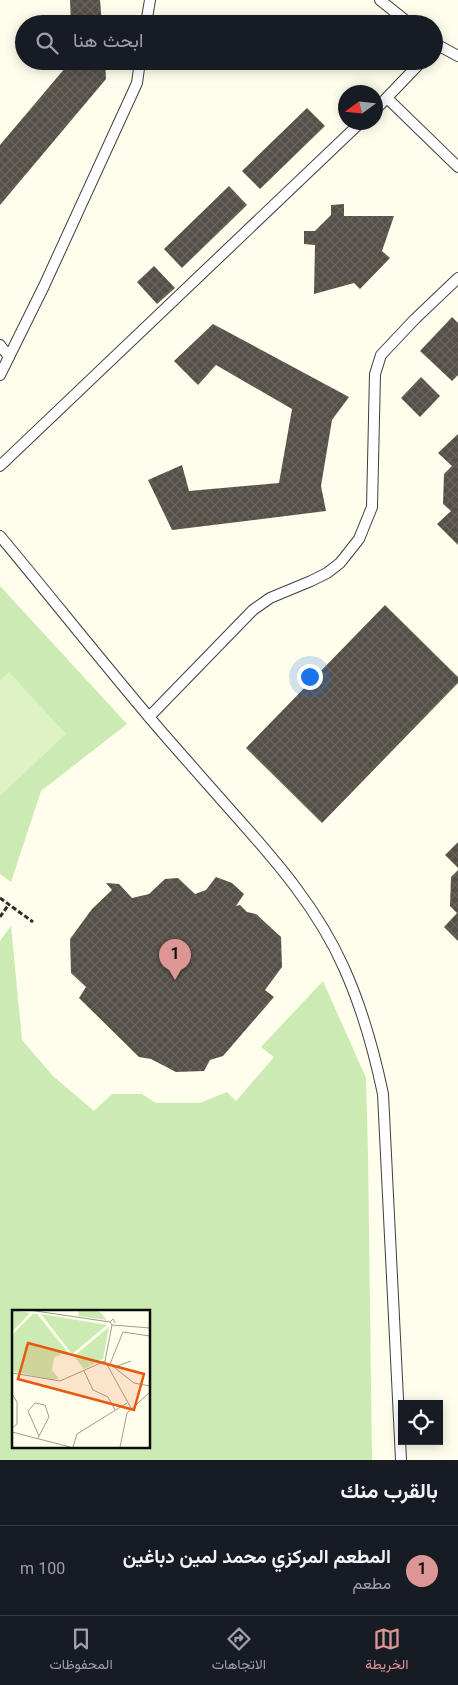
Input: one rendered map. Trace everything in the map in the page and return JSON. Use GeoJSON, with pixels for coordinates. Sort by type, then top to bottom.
{"type":"FeatureCollection","features":[{"type":"Feature","properties":{"kind":"lane"},"geometry":{"type":"LineString","coordinates":[[148,15],[150,0]]}},
{"type":"Feature","properties":{"kind":"lane"},"geometry":{"type":"LineString","coordinates":[[380,0],[399,15]]}},
{"type":"Feature","properties":{"kind":"lane"},"geometry":{"type":"LineString","coordinates":[[443,49],[458,56]]}},
{"type":"Feature","properties":{"kind":"lane"},"geometry":{"type":"LineString","coordinates":[[0,376],[137,83],[139,70]]}},
{"type":"Feature","properties":{"kind":"lane"},"geometry":{"type":"LineString","coordinates":[[383,102],[413,70]]}},
{"type":"Feature","properties":{"kind":"lane"},"geometry":{"type":"LineString","coordinates":[[387,98],[458,166]]}},
{"type":"Feature","properties":{"kind":"lane"},"geometry":{"type":"LineString","coordinates":[[2,460],[353,130]]}},
{"type":"Feature","properties":{"kind":"lane"},"geometry":{"type":"LineString","coordinates":[[149,717],[253,610],[270,598],[327,573],[340,563],[360,539],[372,507],[375,374],[381,355],[458,278]]}},
{"type":"Feature","properties":{"kind":"lane"},"geometry":{"type":"LineString","coordinates":[[0,345],[9,357]]}},
{"type":"Feature","properties":{"kind":"lane"},"geometry":{"type":"LineString","coordinates":[[0,536],[149,717],[271,855],[323,927],[344,967],[361,1008],[374,1051],[383,1094],[401,1460]]}},
{"type":"Feature","properties":{"kind":"path"},"geometry":{"type":"LineString","coordinates":[[0,898],[33,922]]}},
{"type":"Feature","properties":{"kind":"path"},"geometry":{"type":"LineString","coordinates":[[0,916],[9,904]]}},
{"type":"Feature","properties":{"kind":"green space"},"geometry":{"type":"Polygon","coordinates":[[[0,586],[127,724],[41,791],[11,882],[0,874],[0,586]]]}},
{"type":"Feature","properties":{"kind":"green space"},"geometry":{"type":"Polygon","coordinates":[[[9,672],[66,734],[0,796],[0,680],[9,672]]]}},
{"type":"Feature","properties":{"kind":"green space"},"geometry":{"type":"Polygon","coordinates":[[[11,926],[22,1040],[53,1076],[94,1111],[112,1094],[142,1094],[156,1103],[200,1103],[227,1092],[236,1101],[274,1057],[261,1047],[323,981],[366,1078],[372,1460],[0,1460],[0,941],[11,926]]]}},
{"type":"Feature","properties":{"kind":"building"},"geometry":{"type":"Polygon","coordinates":[[[70,0],[100,0],[101,15],[71,15],[70,0]]]}},
{"type":"Feature","properties":{"kind":"building"},"geometry":{"type":"Polygon","coordinates":[[[63,70],[106,70],[106,79],[0,205],[0,145],[63,70]]]}},
{"type":"Feature","properties":{"kind":"building"},"geometry":{"type":"Polygon","coordinates":[[[307,108],[325,126],[260,189],[242,171],[307,108]]]}},
{"type":"Feature","properties":{"kind":"building"},"geometry":{"type":"Polygon","coordinates":[[[229,186],[247,205],[182,268],[164,249],[229,186]]]}},
{"type":"Feature","properties":{"kind":"building"},"geometry":{"type":"Polygon","coordinates":[[[344,204],[344,216],[394,216],[382,251],[390,258],[360,289],[354,283],[314,294],[315,245],[304,244],[304,231],[315,231],[331,215],[331,205],[344,204]]]}},
{"type":"Feature","properties":{"kind":"building"},"geometry":{"type":"Polygon","coordinates":[[[154,266],[175,288],[157,304],[137,282],[154,266]]]}},
{"type":"Feature","properties":{"kind":"building"},"geometry":{"type":"Polygon","coordinates":[[[452,317],[458,323],[458,375],[452,381],[420,351],[452,317]]]}},
{"type":"Feature","properties":{"kind":"building"},"geometry":{"type":"Polygon","coordinates":[[[213,324],[349,397],[332,420],[321,486],[326,511],[172,530],[148,480],[182,465],[189,491],[279,483],[292,409],[216,365],[198,385],[174,361],[213,324]]]}},
{"type":"Feature","properties":{"kind":"building"},"geometry":{"type":"Polygon","coordinates":[[[421,377],[440,396],[420,417],[401,398],[421,377]]]}},
{"type":"Feature","properties":{"kind":"building"},"geometry":{"type":"Polygon","coordinates":[[[458,434],[458,545],[437,524],[451,511],[443,504],[444,474],[452,466],[438,453],[458,434]]]}},
{"type":"Feature","properties":{"kind":"building"},"geometry":{"type":"Polygon","coordinates":[[[385,605],[458,677],[458,683],[322,823],[246,748],[385,605]]]}},
{"type":"Feature","properties":{"kind":"building"},"geometry":{"type":"Polygon","coordinates":[[[458,842],[458,868],[445,855],[458,842]]]}},
{"type":"Feature","properties":{"kind":"building"},"geometry":{"type":"Polygon","coordinates":[[[458,870],[458,941],[444,927],[457,913],[450,906],[451,877],[458,870]]]}},
{"type":"Feature","properties":{"kind":"building"},"geometry":{"type":"Polygon","coordinates":[[[216,877],[232,883],[244,894],[236,906],[240,905],[247,912],[256,914],[281,937],[282,967],[265,990],[274,997],[223,1056],[210,1060],[204,1071],[176,1072],[151,1059],[139,1057],[79,998],[86,987],[71,973],[70,939],[92,909],[112,890],[106,883],[119,884],[132,898],[149,894],[165,879],[178,878],[195,894],[206,890],[216,877]]]}},
{"type":"Feature","properties":{"kind":"place","name":"المطعم المركزي محمد لمين دباغين"},"geometry":{"type":"Point","coordinates":[175,980]}}]}
